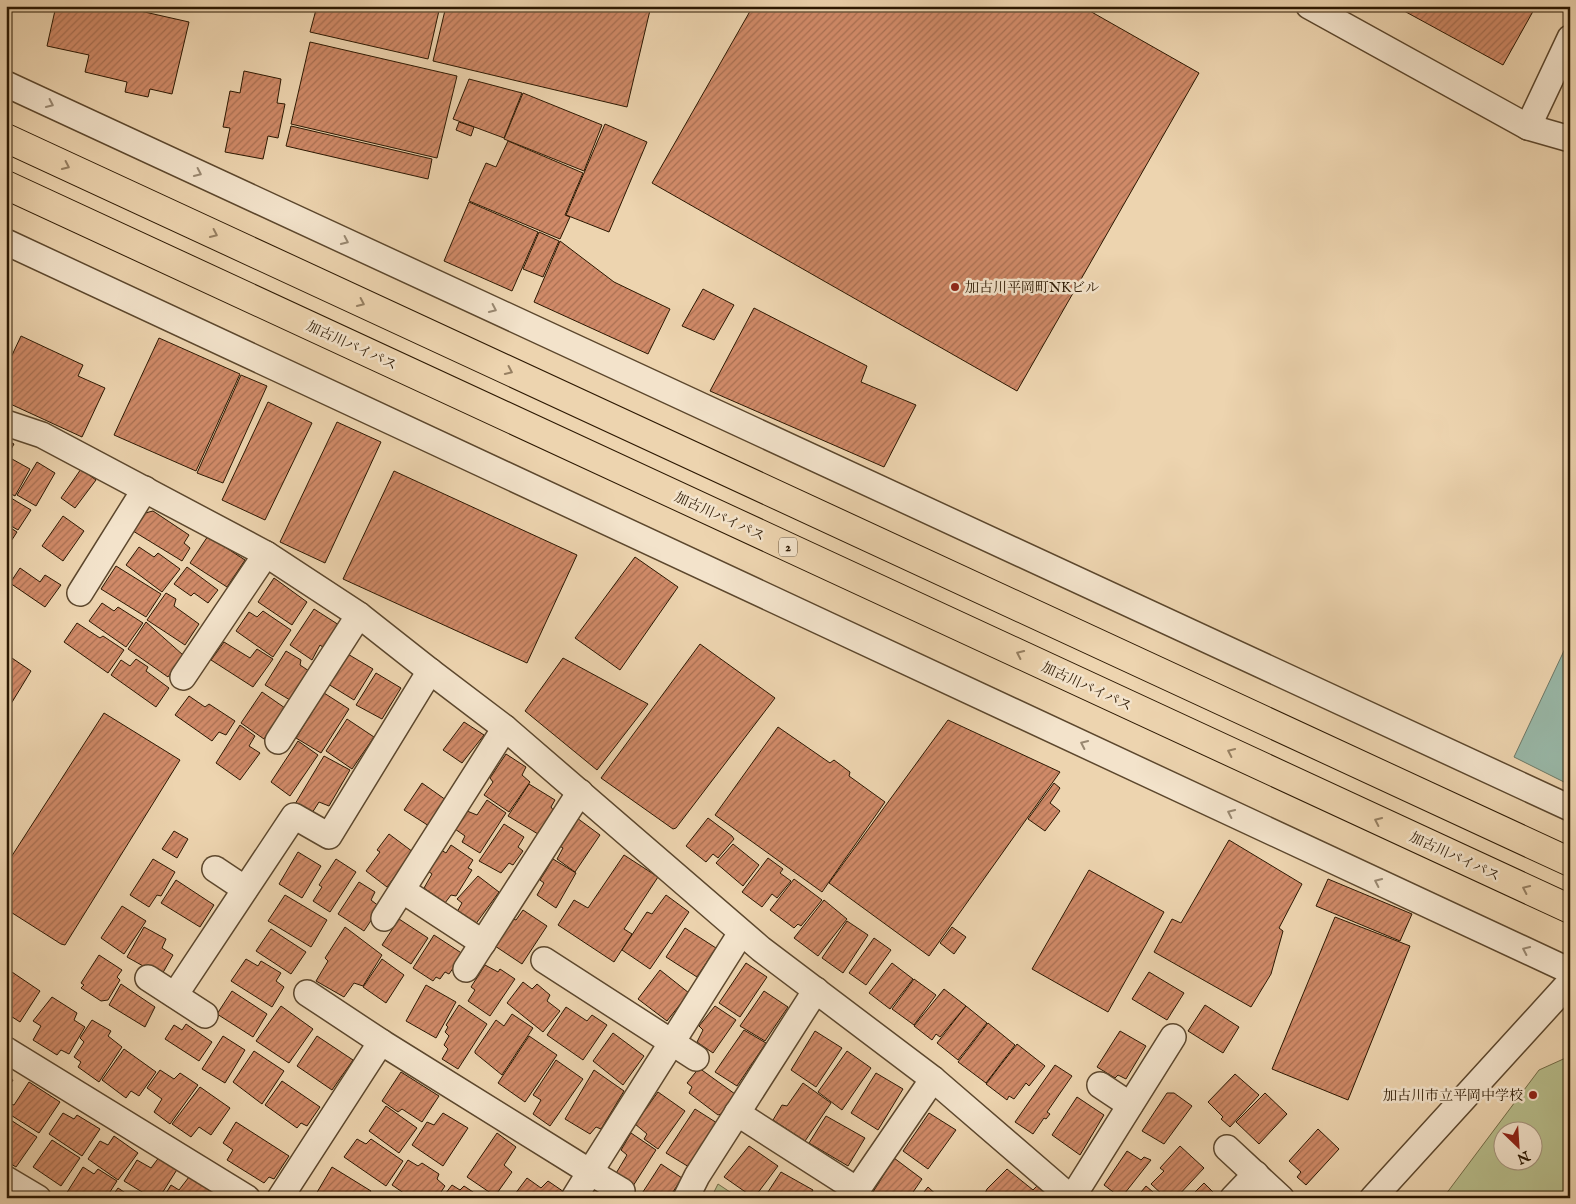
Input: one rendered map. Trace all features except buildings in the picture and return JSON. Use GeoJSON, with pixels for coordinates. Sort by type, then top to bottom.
{"type":"FeatureCollection","features":[{"type":"Feature","properties":{"kind":"highway"},"geometry":{"type":"LineString","coordinates":[[6,138],[1570,862]]}},
{"type":"Feature","properties":{"kind":"highway","name":"加古川バイパス"},"geometry":{"type":"LineString","coordinates":[[6,185],[1570,909]]}},
{"type":"Feature","properties":{"kind":"street"},"geometry":{"type":"LineString","coordinates":[[1309,6],[1528,127],[1570,139]]}},
{"type":"Feature","properties":{"kind":"street"},"geometry":{"type":"LineString","coordinates":[[1528,127],[1570,38]]}},
{"type":"Feature","properties":{"kind":"street"},"geometry":{"type":"LineString","coordinates":[[6,84],[1570,808]]}},
{"type":"Feature","properties":{"kind":"street"},"geometry":{"type":"LineString","coordinates":[[6,242],[1570,971]]}},
{"type":"Feature","properties":{"kind":"street"},"geometry":{"type":"LineString","coordinates":[[6,423],[42,435],[266,554],[359,615],[506,728],[741,933],[933,1078],[1071,1198],[1173,1037]]}},
{"type":"Feature","properties":{"kind":"street"},"geometry":{"type":"LineString","coordinates":[[80,593],[145,489]]}},
{"type":"Feature","properties":{"kind":"street"},"geometry":{"type":"LineString","coordinates":[[183,677],[266,554]]}},
{"type":"Feature","properties":{"kind":"street"},"geometry":{"type":"LineString","coordinates":[[278,740],[359,615]]}},
{"type":"Feature","properties":{"kind":"street"},"geometry":{"type":"LineString","coordinates":[[175,995],[294,816],[329,836],[430,671]]}},
{"type":"Feature","properties":{"kind":"street"},"geometry":{"type":"LineString","coordinates":[[384,918],[506,728]]}},
{"type":"Feature","properties":{"kind":"street"},"geometry":{"type":"LineString","coordinates":[[466,969],[580,792]]}},
{"type":"Feature","properties":{"kind":"street"},"geometry":{"type":"LineString","coordinates":[[215,869],[245,889]]}},
{"type":"Feature","properties":{"kind":"street"},"geometry":{"type":"LineString","coordinates":[[402,890],[483,943]]}},
{"type":"Feature","properties":{"kind":"street"},"geometry":{"type":"LineString","coordinates":[[574,1198],[741,933]]}},
{"type":"Feature","properties":{"kind":"street"},"geometry":{"type":"LineString","coordinates":[[544,960],[696,1058]]}},
{"type":"Feature","properties":{"kind":"street"},"geometry":{"type":"LineString","coordinates":[[148,978],[205,1015]]}},
{"type":"Feature","properties":{"kind":"street"},"geometry":{"type":"LineString","coordinates":[[1373,1198],[1570,982]]}},
{"type":"Feature","properties":{"kind":"street"},"geometry":{"type":"LineString","coordinates":[[686,1198],[697,1176],[816,990]]}},
{"type":"Feature","properties":{"kind":"street"},"geometry":{"type":"LineString","coordinates":[[307,993],[381,1042],[622,1191]]}},
{"type":"Feature","properties":{"kind":"street"},"geometry":{"type":"LineString","coordinates":[[280,1198],[381,1042]]}},
{"type":"Feature","properties":{"kind":"street"},"geometry":{"type":"LineString","coordinates":[[6,1050],[247,1198]]}},
{"type":"Feature","properties":{"kind":"street"},"geometry":{"type":"LineString","coordinates":[[737,1113],[857,1190],[933,1078]]}},
{"type":"Feature","properties":{"kind":"street"},"geometry":{"type":"LineString","coordinates":[[1100,1085],[1130,1105]]}},
{"type":"Feature","properties":{"kind":"street"},"geometry":{"type":"LineString","coordinates":[[1227,1148],[1281,1198]]}},
{"type":"Feature","properties":{"kind":"street"},"geometry":{"type":"LineString","coordinates":[[1233,1198],[1256,1174]]}},
{"type":"Feature","properties":{"kind":"street"},"geometry":{"type":"LineString","coordinates":[[6,1179],[38,1198]]}},
{"type":"Feature","properties":{"kind":"green space"},"geometry":{"type":"Polygon","coordinates":[[[1570,1056],[1570,1198],[1443,1198],[1494,1130],[1494,1172],[1544,1172],[1544,1122],[1500,1122],[1539,1070],[1570,1056]]]}},
{"type":"Feature","properties":{"kind":"green space"},"geometry":{"type":"Polygon","coordinates":[[[718,1184],[739,1198],[711,1198],[718,1184]]]}},
{"type":"Feature","properties":{"kind":"shaded area"},"geometry":{"type":"Polygon","coordinates":[[[1570,638],[1570,785],[1514,757],[1570,638]]]}},
{"type":"Feature","properties":{"kind":"place","name":"加古川平岡町NKビル"},"geometry":{"type":"Point","coordinates":[955,287]}},
{"type":"Feature","properties":{"kind":"place","name":"加古川市立平岡中学校"},"geometry":{"type":"Point","coordinates":[1533,1095]}}]}
